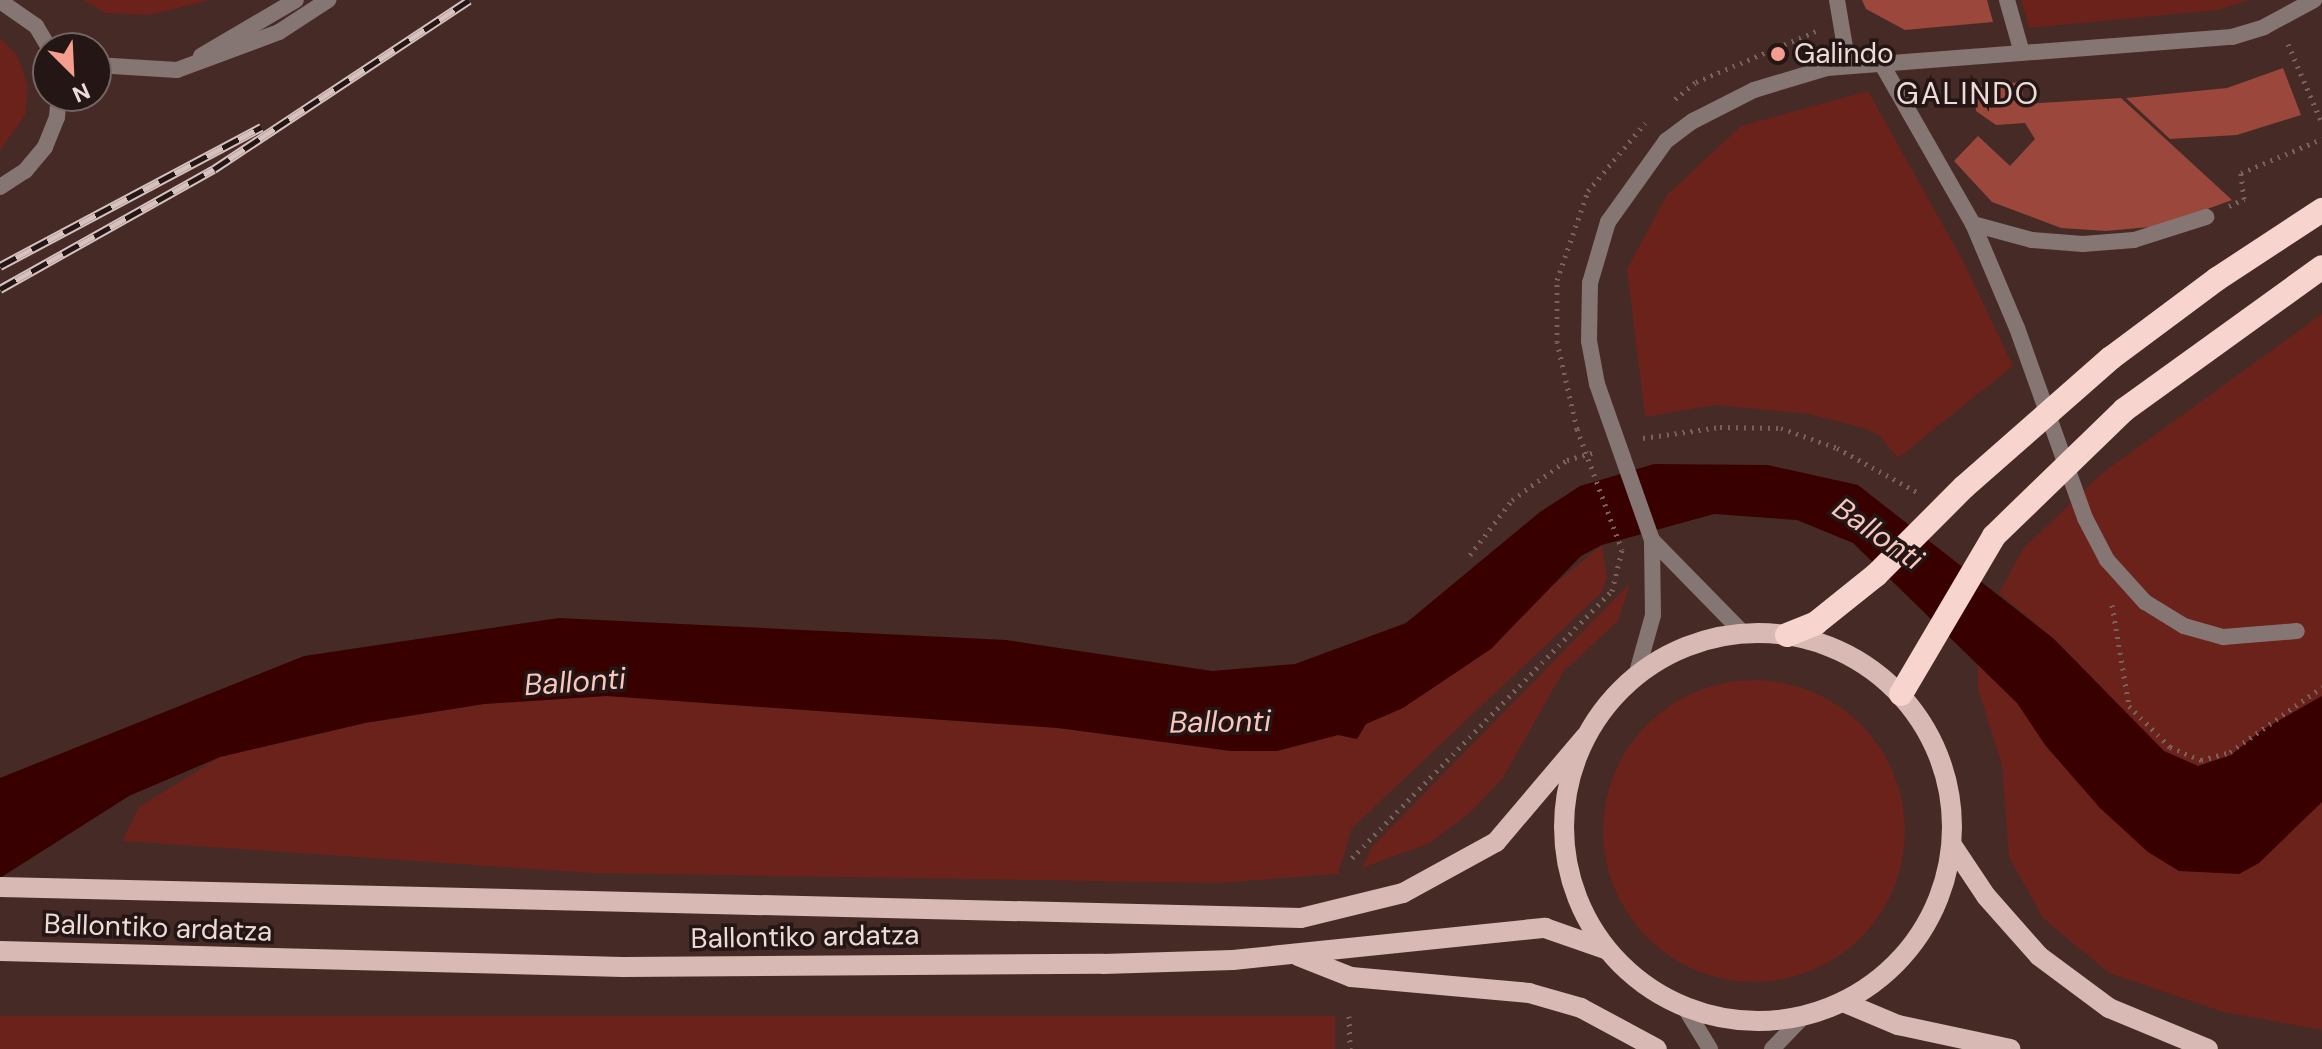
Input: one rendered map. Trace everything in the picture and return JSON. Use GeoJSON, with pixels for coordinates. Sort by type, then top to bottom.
{"type":"FeatureCollection","features":[{"type":"Feature","properties":{"kind":"highway"},"geometry":{"type":"LineString","coordinates":[[1787,635],[1816,623],[1876,575],[1964,487],[2111,358],[2217,279],[2322,210]]}},
{"type":"Feature","properties":{"kind":"highway"},"geometry":{"type":"LineString","coordinates":[[1901,694],[1961,586],[2005,525],[2124,410],[2322,267]]}},
{"type":"Feature","properties":{"kind":"main road","name":"Ballontiko ardatza"},"geometry":{"type":"LineString","coordinates":[[0,887],[1301,918],[1403,893],[1496,842],[1636,676],[1669,654],[1743,633],[1787,635],[1849,655],[1901,694],[1932,739],[1949,790],[1952,845]]}},
{"type":"Feature","properties":{"kind":"main road"},"geometry":{"type":"LineString","coordinates":[[1585,737],[1567,789],[1564,846],[1577,900],[1605,949],[1641,984],[1685,1008],[1744,1022],[1804,1016],[1843,1002],[1897,964],[1935,909],[1952,845]]}},
{"type":"Feature","properties":{"kind":"main road"},"geometry":{"type":"LineString","coordinates":[[1952,845],[1986,896],[2039,956],[2109,1008],[2208,1049]]}},
{"type":"Feature","properties":{"kind":"main road","name":"Ballontiko ardatza"},"geometry":{"type":"LineString","coordinates":[[0,951],[623,967],[1155,963],[1294,955],[1545,928],[1605,949]]}},
{"type":"Feature","properties":{"kind":"main road"},"geometry":{"type":"LineString","coordinates":[[0,961],[69,954]]}},
{"type":"Feature","properties":{"kind":"main road"},"geometry":{"type":"LineString","coordinates":[[1294,955],[1351,977],[1427,980],[1529,993],[1581,1008],[1657,1049]]}},
{"type":"Feature","properties":{"kind":"main road"},"geometry":{"type":"LineString","coordinates":[[1843,1002],[1898,1025],[2010,1049]]}},
{"type":"Feature","properties":{"kind":"street"},"geometry":{"type":"LineString","coordinates":[[177,70],[296,0]]}},
{"type":"Feature","properties":{"kind":"street"},"geometry":{"type":"LineString","coordinates":[[112,66],[177,70],[279,32],[328,0]]}},
{"type":"Feature","properties":{"kind":"street"},"geometry":{"type":"LineString","coordinates":[[1837,0],[1848,65]]}},
{"type":"Feature","properties":{"kind":"street"},"geometry":{"type":"LineString","coordinates":[[2007,0],[2022,53]]}},
{"type":"Feature","properties":{"kind":"street"},"geometry":{"type":"LineString","coordinates":[[1636,676],[1653,615],[1652,540],[1597,384],[1589,341],[1590,283],[1608,222],[1666,141],[1693,121],[1754,90],[1848,65],[2232,37],[2314,0]]}},
{"type":"Feature","properties":{"kind":"street"},"geometry":{"type":"LineString","coordinates":[[0,1],[36,26],[40,32]]}},
{"type":"Feature","properties":{"kind":"street"},"geometry":{"type":"LineString","coordinates":[[1880,61],[1940,174],[1973,224],[2017,328],[2085,518],[2107,560],[2145,602],[2184,626],[2223,637],[2297,631]]}},
{"type":"Feature","properties":{"kind":"street"},"geometry":{"type":"LineString","coordinates":[[0,187],[25,171],[45,147],[55,112]]}},
{"type":"Feature","properties":{"kind":"street"},"geometry":{"type":"LineString","coordinates":[[1973,224],[2032,240],[2083,244],[2134,240],[2206,217]]}},
{"type":"Feature","properties":{"kind":"street"},"geometry":{"type":"LineString","coordinates":[[1652,540],[1743,633]]}},
{"type":"Feature","properties":{"kind":"street"},"geometry":{"type":"LineString","coordinates":[[1685,1008],[1710,1049]]}},
{"type":"Feature","properties":{"kind":"street"},"geometry":{"type":"LineString","coordinates":[[1772,1049],[1804,1016]]}},
{"type":"Feature","properties":{"kind":"path"},"geometry":{"type":"LineString","coordinates":[[2288,44],[2322,123]]}},
{"type":"Feature","properties":{"kind":"path"},"geometry":{"type":"LineString","coordinates":[[2206,217],[2244,199],[2241,173],[2322,139]]}},
{"type":"Feature","properties":{"kind":"path"},"geometry":{"type":"LineString","coordinates":[[1636,440],[1720,427],[1781,428],[1837,448],[1925,497]]}},
{"type":"Feature","properties":{"kind":"path"},"geometry":{"type":"LineString","coordinates":[[1352,858],[1612,591],[1622,550],[1577,429]]}},
{"type":"Feature","properties":{"kind":"path"},"geometry":{"type":"LineString","coordinates":[[1470,555],[1512,500],[1567,460],[1608,448]]}},
{"type":"Feature","properties":{"kind":"path"},"geometry":{"type":"LineString","coordinates":[[2107,560],[2124,694],[2136,717],[2170,747],[2201,760],[2216,759],[2322,687]]}},
{"type":"Feature","properties":{"kind":"path"},"geometry":{"type":"LineString","coordinates":[[1349,1016],[1350,1049]]}},
{"type":"Feature","properties":{"kind":"shaded area"},"geometry":{"type":"Polygon","coordinates":[[[84,0],[210,0],[149,15],[105,13],[84,0]]]}},
{"type":"Feature","properties":{"kind":"shaded area"},"geometry":{"type":"Polygon","coordinates":[[[2021,0],[2249,0],[2218,10],[2029,28],[2021,0]]]}},
{"type":"Feature","properties":{"kind":"shaded area"},"geometry":{"type":"Polygon","coordinates":[[[0,38],[17,55],[28,86],[25,116],[0,150],[0,38]]]}},
{"type":"Feature","properties":{"kind":"shaded area"},"geometry":{"type":"Polygon","coordinates":[[[1868,91],[1962,259],[2013,366],[1898,458],[1880,436],[1864,428],[1809,414],[1715,405],[1645,417],[1627,269],[1667,195],[1741,126],[1868,91]]]}},
{"type":"Feature","properties":{"kind":"shaded area"},"geometry":{"type":"Polygon","coordinates":[[[2322,314],[2322,696],[2262,730],[2231,755],[2198,766],[2164,751],[2054,639],[1999,593],[2023,549],[2101,474],[2322,314]]]}},
{"type":"Feature","properties":{"kind":"shaded area"},"geometry":{"type":"Polygon","coordinates":[[[1602,545],[1607,577],[1602,592],[1352,828],[1338,874],[1217,883],[592,873],[122,841],[139,807],[220,757],[365,723],[484,704],[607,696],[1058,728],[1231,751],[1277,751],[1338,735],[1357,739],[1366,724],[1403,708],[1602,545]]]}},
{"type":"Feature","properties":{"kind":"shaded area"},"geometry":{"type":"Polygon","coordinates":[[[1630,583],[1618,621],[1563,672],[1503,778],[1472,811],[1430,843],[1362,868],[1372,847],[1630,583]]]}},
{"type":"Feature","properties":{"kind":"shaded area"},"geometry":{"type":"Polygon","coordinates":[[[1978,648],[2149,784],[2322,790],[2322,1030],[2223,1012],[2109,973],[2043,918],[2009,857],[2002,765],[1978,689],[1978,648]]]}},
{"type":"Feature","properties":{"kind":"shaded area"},"geometry":{"type":"Polygon","coordinates":[[[1739,680],[1769,680],[1812,691],[1838,705],[1871,735],[1899,787],[1905,846],[1894,889],[1880,915],[1861,938],[1838,957],[1812,971],[1769,982],[1739,982],[1696,971],[1670,957],[1637,927],[1609,875],[1603,846],[1603,816],[1614,773],[1628,747],[1658,714],[1710,686],[1739,680]]]}},
{"type":"Feature","properties":{"kind":"shaded area"},"geometry":{"type":"Polygon","coordinates":[[[0,1016],[1335,1016],[1335,1049],[0,1049],[0,1016]]]}},
{"type":"Feature","properties":{"kind":"water","name":"Ballonti"},"geometry":{"type":"Polygon","coordinates":[[[1654,464],[1768,465],[1858,485],[2054,639],[2164,751],[2198,766],[2231,755],[2262,730],[2322,696],[2322,802],[2259,863],[2239,874],[2179,871],[2148,852],[2100,808],[2045,745],[2017,703],[1853,543],[1797,520],[1714,514],[1602,545],[1581,556],[1491,649],[1403,708],[1366,724],[1357,739],[1338,735],[1277,751],[1231,751],[1058,728],[607,696],[484,704],[365,723],[220,757],[129,796],[0,878],[0,778],[304,656],[559,618],[1006,640],[1212,671],[1295,664],[1406,623],[1540,512],[1580,486],[1654,464]]]}},
{"type":"Feature","properties":{"kind":"building"},"geometry":{"type":"Polygon","coordinates":[[[1862,0],[1987,0],[1993,22],[1905,30],[1866,9],[1862,0]]]}},
{"type":"Feature","properties":{"kind":"building"},"geometry":{"type":"Polygon","coordinates":[[[2283,68],[2301,115],[2237,135],[2170,139],[2126,98],[2227,88],[2283,68]]]}},
{"type":"Feature","properties":{"kind":"building"},"geometry":{"type":"Polygon","coordinates":[[[2022,82],[2024,104],[2121,98],[2232,200],[2161,226],[2106,231],[2061,228],[1992,202],[1954,161],[1978,136],[2010,166],[2035,139],[2025,123],[1996,125],[1976,111],[1973,86],[2022,82]]]}},
{"type":"Feature","properties":{"kind":"railway"},"geometry":{"type":"LineString","coordinates":[[0,289],[214,169],[469,0]]}},
{"type":"Feature","properties":{"kind":"railway"},"geometry":{"type":"LineString","coordinates":[[0,266],[261,127]]}},
{"type":"Feature","properties":{"kind":"place","name":"Galindo"},"geometry":{"type":"Point","coordinates":[1778,54]}},
{"type":"Feature","properties":{"kind":"district","name":"GALINDO"},"geometry":{"type":"Point","coordinates":[1968,94]}}]}
